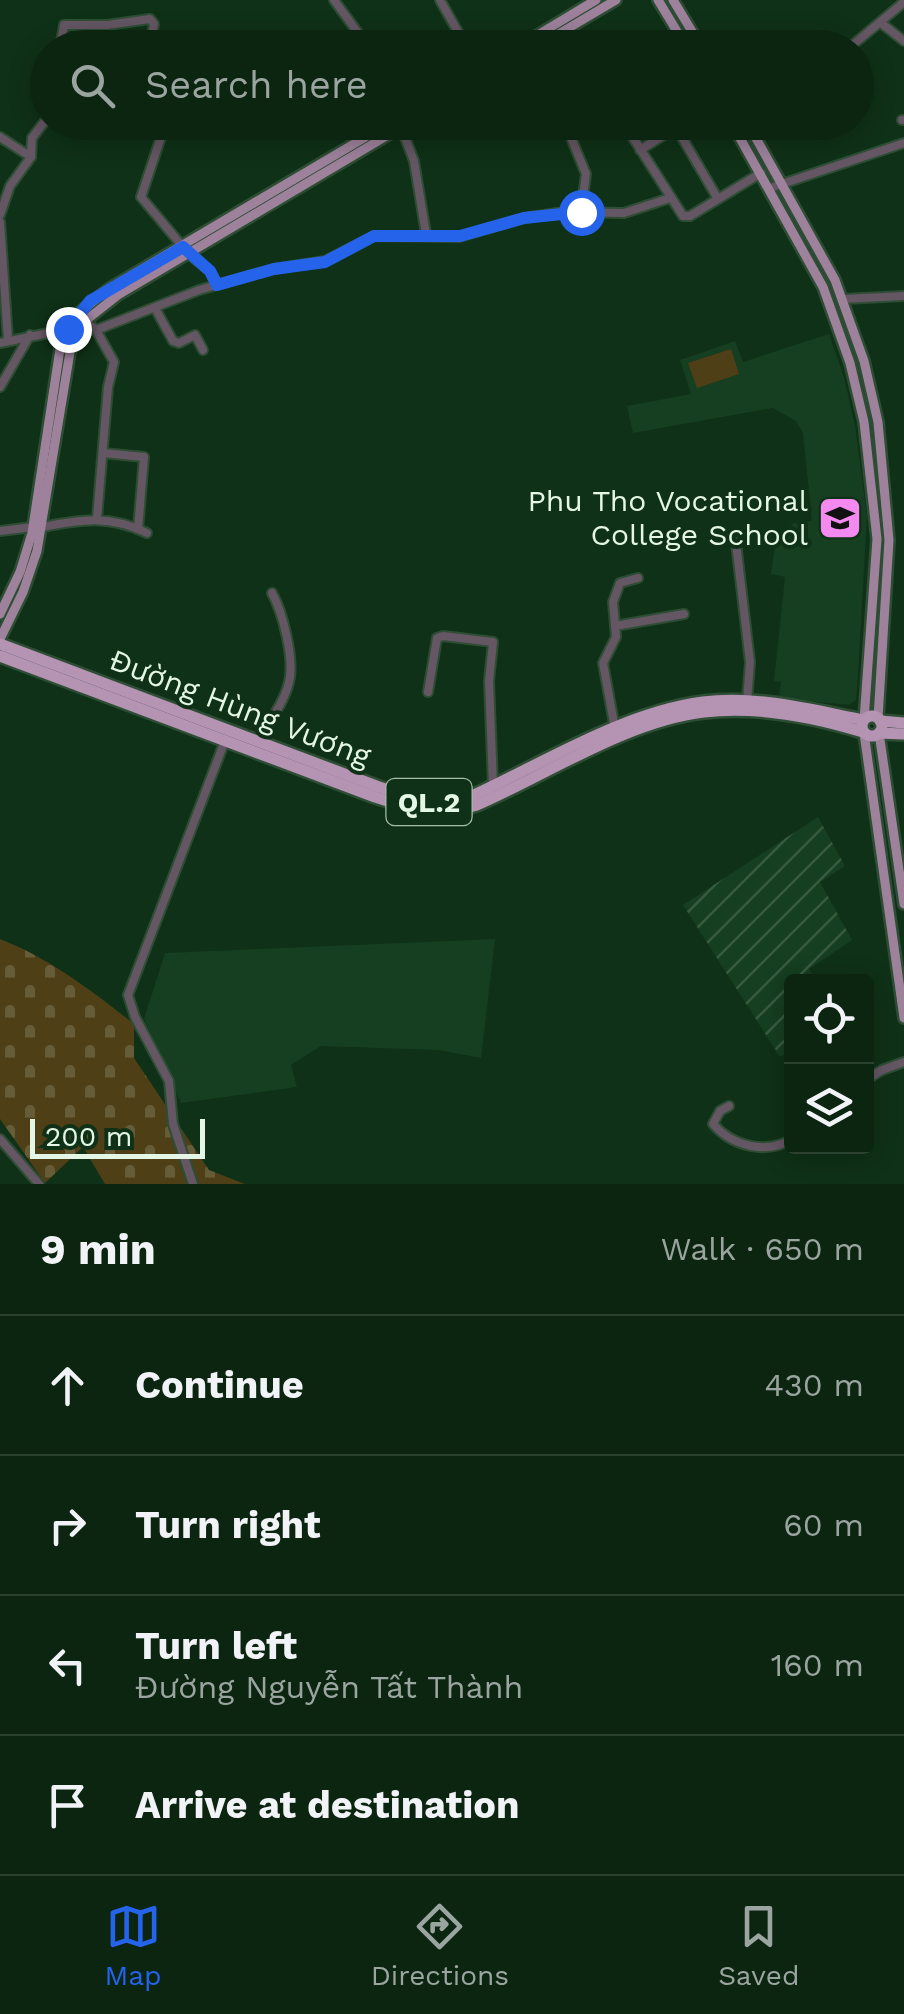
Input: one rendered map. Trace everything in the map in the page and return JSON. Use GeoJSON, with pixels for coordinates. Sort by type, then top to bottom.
{"type":"FeatureCollection","features":[{"type":"Feature","properties":{"kind":"highway","name":"Đường Hùng Vương"},"geometry":{"type":"LineString","coordinates":[[0,642],[415,810],[453,812],[614,729],[666,710],[705,702],[746,702],[904,734]]}},
{"type":"Feature","properties":{"kind":"highway","name":"Đường Hùng Vương"},"geometry":{"type":"LineString","coordinates":[[0,656],[227,735],[258,740],[379,787],[430,802],[493,792],[628,734],[705,712],[796,716],[871,726],[904,723]]}},
{"type":"Feature","properties":{"kind":"main road"},"geometry":{"type":"LineString","coordinates":[[546,30],[596,0]]}},
{"type":"Feature","properties":{"kind":"main road"},"geometry":{"type":"LineString","coordinates":[[564,30],[616,0]]}},
{"type":"Feature","properties":{"kind":"main road"},"geometry":{"type":"LineString","coordinates":[[658,0],[676,30]]}},
{"type":"Feature","properties":{"kind":"main road"},"geometry":{"type":"LineString","coordinates":[[673,0],[691,30]]}},
{"type":"Feature","properties":{"kind":"main road"},"geometry":{"type":"LineString","coordinates":[[0,642],[23,592],[66,366],[85,321],[186,250],[362,140]]}},
{"type":"Feature","properties":{"kind":"main road"},"geometry":{"type":"LineString","coordinates":[[47,463],[56,364],[68,329],[90,301],[379,140]]}},
{"type":"Feature","properties":{"kind":"main road"},"geometry":{"type":"LineString","coordinates":[[742,140],[823,287],[850,362],[864,422],[877,545],[871,726],[880,849],[904,1018]]}},
{"type":"Feature","properties":{"kind":"main road"},"geometry":{"type":"LineString","coordinates":[[757,140],[835,280],[864,360],[878,422],[890,540],[871,726],[899,848],[904,904]]}},
{"type":"Feature","properties":{"kind":"main road"},"geometry":{"type":"LineString","coordinates":[[823,287],[835,280]]}},
{"type":"Feature","properties":{"kind":"main road"},"geometry":{"type":"LineString","coordinates":[[0,614],[36,535]]}},
{"type":"Feature","properties":{"kind":"street"},"geometry":{"type":"LineString","coordinates":[[334,0],[356,30]]}},
{"type":"Feature","properties":{"kind":"street"},"geometry":{"type":"LineString","coordinates":[[440,0],[456,30]]}},
{"type":"Feature","properties":{"kind":"street"},"geometry":{"type":"LineString","coordinates":[[871,30],[904,2]]}},
{"type":"Feature","properties":{"kind":"street"},"geometry":{"type":"LineString","coordinates":[[63,30],[64,25],[107,25],[150,18],[153,30]]}},
{"type":"Feature","properties":{"kind":"street"},"geometry":{"type":"LineString","coordinates":[[880,23],[904,42]]}},
{"type":"Feature","properties":{"kind":"street"},"geometry":{"type":"LineString","coordinates":[[0,137],[30,157]]}},
{"type":"Feature","properties":{"kind":"street"},"geometry":{"type":"LineString","coordinates":[[32,140],[30,157],[10,186],[0,218],[4,341],[68,329]]}},
{"type":"Feature","properties":{"kind":"street"},"geometry":{"type":"LineString","coordinates":[[160,140],[142,197],[186,250],[210,271],[217,285]]}},
{"type":"Feature","properties":{"kind":"street"},"geometry":{"type":"LineString","coordinates":[[409,140],[426,234]]}},
{"type":"Feature","properties":{"kind":"street"},"geometry":{"type":"LineString","coordinates":[[572,140],[586,174],[581,212]]}},
{"type":"Feature","properties":{"kind":"street"},"geometry":{"type":"LineString","coordinates":[[634,140],[686,217],[762,173]]}},
{"type":"Feature","properties":{"kind":"street"},"geometry":{"type":"LineString","coordinates":[[640,150],[655,140]]}},
{"type":"Feature","properties":{"kind":"street"},"geometry":{"type":"LineString","coordinates":[[687,140],[718,199]]}},
{"type":"Feature","properties":{"kind":"street"},"geometry":{"type":"LineString","coordinates":[[770,188],[903,143]]}},
{"type":"Feature","properties":{"kind":"street"},"geometry":{"type":"LineString","coordinates":[[96,330],[217,285],[274,269],[325,262],[374,236],[460,236],[524,218],[581,212],[624,213],[670,198]]}},
{"type":"Feature","properties":{"kind":"street"},"geometry":{"type":"LineString","coordinates":[[843,299],[904,296]]}},
{"type":"Feature","properties":{"kind":"street"},"geometry":{"type":"LineString","coordinates":[[155,308],[173,341],[195,335],[203,350]]}},
{"type":"Feature","properties":{"kind":"street"},"geometry":{"type":"LineString","coordinates":[[85,321],[96,330],[114,365],[108,388],[97,518]]}},
{"type":"Feature","properties":{"kind":"street"},"geometry":{"type":"LineString","coordinates":[[0,387],[30,335]]}},
{"type":"Feature","properties":{"kind":"street"},"geometry":{"type":"LineString","coordinates":[[0,531],[36,535],[97,518],[142,531],[144,457],[102,453]]}},
{"type":"Feature","properties":{"kind":"street"},"geometry":{"type":"LineString","coordinates":[[736,542],[750,664],[746,702]]}},
{"type":"Feature","properties":{"kind":"street"},"geometry":{"type":"LineString","coordinates":[[614,729],[604,662],[616,638],[612,602],[618,586],[638,578]]}},
{"type":"Feature","properties":{"kind":"street"},"geometry":{"type":"LineString","coordinates":[[258,740],[280,704],[290,676],[282,612],[272,594]]}},
{"type":"Feature","properties":{"kind":"street"},"geometry":{"type":"LineString","coordinates":[[615,626],[684,614]]}},
{"type":"Feature","properties":{"kind":"street"},"geometry":{"type":"LineString","coordinates":[[428,692],[437,638],[493,642],[489,682],[493,792]]}},
{"type":"Feature","properties":{"kind":"street"},"geometry":{"type":"LineString","coordinates":[[193,1184],[173,1124],[168,1081],[128,995],[227,735]]}},
{"type":"Feature","properties":{"kind":"street"},"geometry":{"type":"LineString","coordinates":[[880,849],[899,848]]}},
{"type":"Feature","properties":{"kind":"street"},"geometry":{"type":"LineString","coordinates":[[874,1075],[904,1062]]}},
{"type":"Feature","properties":{"kind":"street"},"geometry":{"type":"LineString","coordinates":[[728,1106],[713,1124],[726,1138],[770,1148],[784,1142]]}},
{"type":"Feature","properties":{"kind":"street"},"geometry":{"type":"LineString","coordinates":[[0,1139],[38,1184]]}},
{"type":"Feature","properties":{"kind":"shaded area","name":"Phu Tho Vocational College School"},"geometry":{"type":"Polygon","coordinates":[[[829,334],[855,425],[867,516],[857,693],[856,700],[849,705],[779,698],[781,682],[774,681],[785,577],[771,574],[775,545],[778,536],[794,523],[812,520],[803,433],[796,421],[773,408],[633,433],[627,406],[691,394],[680,360],[735,341],[743,362],[829,334]]]}},
{"type":"Feature","properties":{"kind":"shaded area"},"geometry":{"type":"Polygon","coordinates":[[[818,817],[845,866],[820,882],[852,940],[809,969],[812,974],[784,974],[784,1054],[780,1057],[683,905],[818,817]]]}},
{"type":"Feature","properties":{"kind":"shaded area"},"geometry":{"type":"Polygon","coordinates":[[[495,939],[481,1058],[438,1050],[321,1046],[291,1065],[297,1087],[181,1103],[144,1019],[165,953],[495,939]]]}},
{"type":"Feature","properties":{"kind":"green space"},"geometry":{"type":"Polygon","coordinates":[[[731,349],[739,374],[697,388],[688,363],[731,349]]]}},
{"type":"Feature","properties":{"kind":"green space"},"geometry":{"type":"Polygon","coordinates":[[[0,939],[54,966],[134,1024],[134,1058],[209,1170],[245,1184],[105,1184],[83,1147],[45,1183],[0,1119],[0,939]]]}},
{"type":"Feature","properties":{"kind":"place","name":"Phu Tho Vocational College School"},"geometry":{"type":"Point","coordinates":[840,518]}},
{"type":"Feature","properties":{"kind":"route"},"geometry":{"type":"LineString","coordinates":[[68,329],[90,301],[183,247],[210,271],[217,285],[274,269],[325,262],[374,236],[428,234],[450,238],[524,218],[581,212]]}}]}
